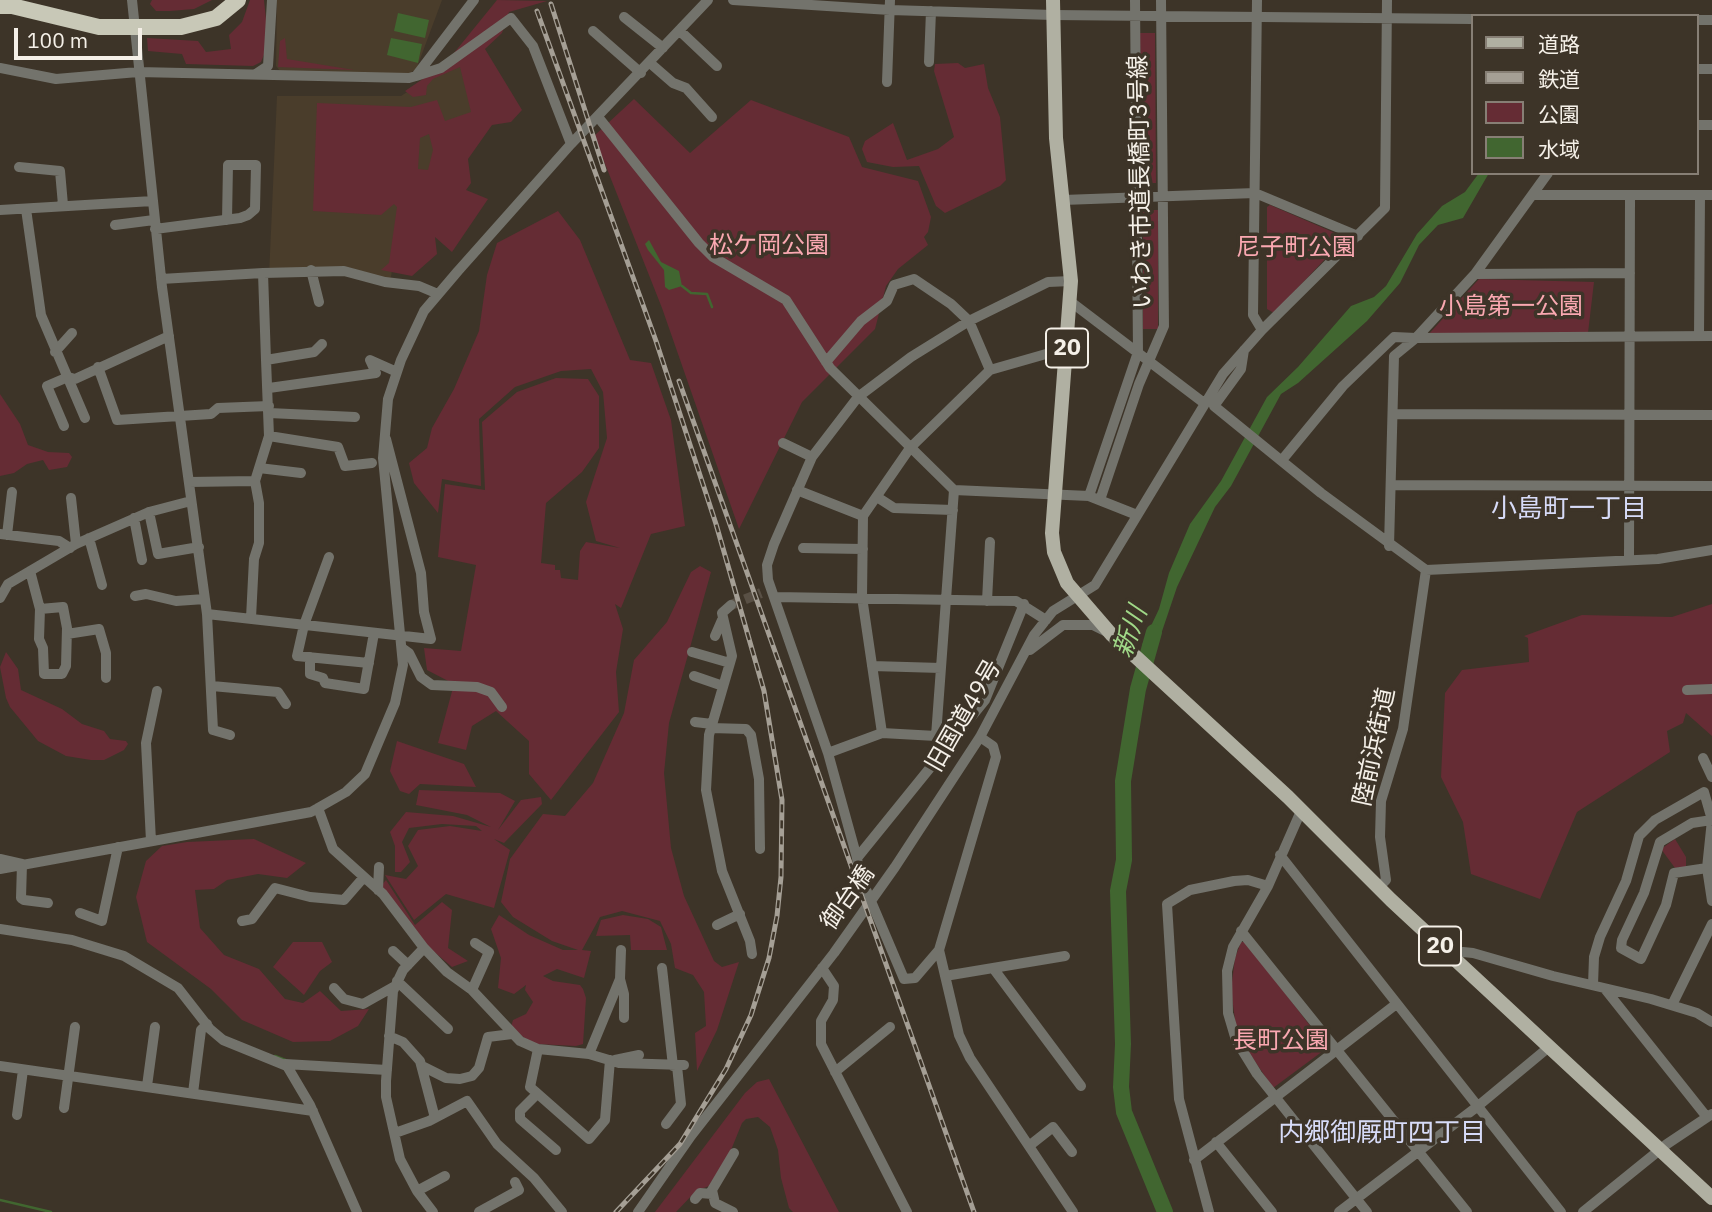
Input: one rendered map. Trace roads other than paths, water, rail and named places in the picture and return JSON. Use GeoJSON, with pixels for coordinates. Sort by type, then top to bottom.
{"type":"FeatureCollection","features":[{"type":"Feature","properties":{"kind":"highway"},"geometry":{"type":"LineString","coordinates":[[0,6],[12,6],[99,27],[188,27],[216,18],[238,0]]}},
{"type":"Feature","properties":{"kind":"main road","name":"20"},"geometry":{"type":"LineString","coordinates":[[1053,0],[1056,138],[1071,281],[1054,495],[1054,552],[1066,583],[1111,634],[1301,811],[1378,888],[1712,1198]]}},
{"type":"Feature","properties":{"kind":"street"},"geometry":{"type":"LineString","coordinates":[[132,0],[161,279],[207,614],[213,730],[230,735]]}},
{"type":"Feature","properties":{"kind":"street"},"geometry":{"type":"LineString","coordinates":[[253,75],[264,71],[268,66],[272,0]]}},
{"type":"Feature","properties":{"kind":"street"},"geometry":{"type":"LineString","coordinates":[[416,76],[474,0]]}},
{"type":"Feature","properties":{"kind":"street"},"geometry":{"type":"LineString","coordinates":[[0,869],[266,821],[318,808],[346,792],[370,765],[395,703],[403,665],[387,506],[384,433],[388,399],[397,372],[420,320],[438,293],[571,144],[708,0]]}},
{"type":"Feature","properties":{"kind":"street"},"geometry":{"type":"LineString","coordinates":[[733,0],[890,5],[1053,15],[1470,19]]}},
{"type":"Feature","properties":{"kind":"street"},"geometry":{"type":"LineString","coordinates":[[995,0],[995,13]]}},
{"type":"Feature","properties":{"kind":"street"},"geometry":{"type":"LineString","coordinates":[[1094,498],[1139,352],[1136,340],[1139,308],[1135,0]]}},
{"type":"Feature","properties":{"kind":"street","name":"いわき市道長橋町3号線"},"geometry":{"type":"LineString","coordinates":[[1094,498],[1164,326],[1161,0]]}},
{"type":"Feature","properties":{"kind":"street"},"geometry":{"type":"LineString","coordinates":[[1257,0],[1253,315],[1262,330]]}},
{"type":"Feature","properties":{"kind":"street","name":"旧国道49号"},"geometry":{"type":"LineString","coordinates":[[895,867],[980,737],[1023,656],[1046,620],[1077,595],[1095,585],[1223,373],[1262,330],[1385,208],[1387,0]]}},
{"type":"Feature","properties":{"kind":"street"},"geometry":{"type":"LineString","coordinates":[[887,82],[890,5]]}},
{"type":"Feature","properties":{"kind":"street"},"geometry":{"type":"LineString","coordinates":[[929,62],[938,8]]}},
{"type":"Feature","properties":{"kind":"street"},"geometry":{"type":"LineString","coordinates":[[624,17],[663,48]]}},
{"type":"Feature","properties":{"kind":"street"},"geometry":{"type":"LineString","coordinates":[[0,80],[3,68],[56,79],[138,72],[396,79],[441,68],[511,18],[533,46],[571,144]]}},
{"type":"Feature","properties":{"kind":"street"},"geometry":{"type":"LineString","coordinates":[[593,31],[640,72]]}},
{"type":"Feature","properties":{"kind":"street"},"geometry":{"type":"LineString","coordinates":[[680,31],[717,66]]}},
{"type":"Feature","properties":{"kind":"street"},"geometry":{"type":"LineString","coordinates":[[650,62],[673,83],[685,88],[712,117]]}},
{"type":"Feature","properties":{"kind":"street"},"geometry":{"type":"LineString","coordinates":[[598,117],[713,257],[786,300],[826,362],[954,490],[1094,498],[1137,515]]}},
{"type":"Feature","properties":{"kind":"street"},"geometry":{"type":"LineString","coordinates":[[115,225],[228,220],[248,215],[255,209],[256,165],[228,165],[228,220]]}},
{"type":"Feature","properties":{"kind":"street"},"geometry":{"type":"LineString","coordinates":[[19,167],[60,172],[63,205]]}},
{"type":"Feature","properties":{"kind":"street"},"geometry":{"type":"LineString","coordinates":[[1389,546],[1394,356],[1416,338],[1475,274],[1547,175]]}},
{"type":"Feature","properties":{"kind":"street"},"geometry":{"type":"LineString","coordinates":[[1063,201],[1138,195],[1255,193],[1358,236]]}},
{"type":"Feature","properties":{"kind":"street"},"geometry":{"type":"LineString","coordinates":[[1533,195],[1706,196],[1699,336]]}},
{"type":"Feature","properties":{"kind":"street"},"geometry":{"type":"LineString","coordinates":[[1629,560],[1630,196]]}},
{"type":"Feature","properties":{"kind":"street"},"geometry":{"type":"LineString","coordinates":[[0,210],[153,201]]}},
{"type":"Feature","properties":{"kind":"street"},"geometry":{"type":"LineString","coordinates":[[26,209],[41,315],[85,418]]}},
{"type":"Feature","properties":{"kind":"street"},"geometry":{"type":"LineString","coordinates":[[161,279],[311,270],[344,271],[385,282],[428,288],[438,293]]}},
{"type":"Feature","properties":{"kind":"street"},"geometry":{"type":"LineString","coordinates":[[311,270],[319,302]]}},
{"type":"Feature","properties":{"kind":"street"},"geometry":{"type":"LineString","coordinates":[[251,618],[254,559],[259,543],[259,503],[255,481],[269,436],[264,273]]}},
{"type":"Feature","properties":{"kind":"street"},"geometry":{"type":"LineString","coordinates":[[1475,274],[1630,273]]}},
{"type":"Feature","properties":{"kind":"street"},"geometry":{"type":"LineString","coordinates":[[826,362],[861,321],[887,301],[894,285],[914,279],[951,304],[969,321],[990,370]]}},
{"type":"Feature","properties":{"kind":"street"},"geometry":{"type":"LineString","coordinates":[[980,737],[993,746],[996,757],[939,950],[915,978],[904,979],[859,873],[828,753],[769,593],[767,565],[811,457],[859,397],[911,357],[969,321],[1048,282],[1071,281]]}},
{"type":"Feature","properties":{"kind":"street"},"geometry":{"type":"LineString","coordinates":[[1071,302],[1204,403]]}},
{"type":"Feature","properties":{"kind":"street"},"geometry":{"type":"LineString","coordinates":[[55,352],[72,333]]}},
{"type":"Feature","properties":{"kind":"street"},"geometry":{"type":"LineString","coordinates":[[64,426],[47,386],[68,377],[75,379],[169,336]]}},
{"type":"Feature","properties":{"kind":"street"},"geometry":{"type":"LineString","coordinates":[[1282,460],[1343,386],[1394,337],[1712,336]]}},
{"type":"Feature","properties":{"kind":"street"},"geometry":{"type":"LineString","coordinates":[[266,360],[314,352],[322,344]]}},
{"type":"Feature","properties":{"kind":"street"},"geometry":{"type":"LineString","coordinates":[[882,733],[862,597],[863,516],[910,448],[990,370],[1067,348]]}},
{"type":"Feature","properties":{"kind":"street"},"geometry":{"type":"LineString","coordinates":[[1244,350],[1241,369],[1214,406],[1389,546],[1426,570],[1629,560],[1712,550]]}},
{"type":"Feature","properties":{"kind":"street"},"geometry":{"type":"LineString","coordinates":[[269,388],[377,372],[370,360],[397,372]]}},
{"type":"Feature","properties":{"kind":"street"},"geometry":{"type":"LineString","coordinates":[[98,368],[117,420],[211,414],[218,408],[355,417]]}},
{"type":"Feature","properties":{"kind":"street"},"geometry":{"type":"LineString","coordinates":[[1394,414],[1712,415]]}},
{"type":"Feature","properties":{"kind":"street"},"geometry":{"type":"LineString","coordinates":[[207,614],[431,639],[424,612],[421,573],[384,433]]}},
{"type":"Feature","properties":{"kind":"street"},"geometry":{"type":"LineString","coordinates":[[269,436],[338,447],[345,466],[372,463]]}},
{"type":"Feature","properties":{"kind":"street"},"geometry":{"type":"LineString","coordinates":[[783,443],[811,457]]}},
{"type":"Feature","properties":{"kind":"street"},"geometry":{"type":"LineString","coordinates":[[259,468],[301,473]]}},
{"type":"Feature","properties":{"kind":"street"},"geometry":{"type":"LineString","coordinates":[[189,482],[255,481]]}},
{"type":"Feature","properties":{"kind":"street"},"geometry":{"type":"LineString","coordinates":[[1391,485],[1712,486]]}},
{"type":"Feature","properties":{"kind":"street"},"geometry":{"type":"LineString","coordinates":[[936,736],[954,490]]}},
{"type":"Feature","properties":{"kind":"street"},"geometry":{"type":"LineString","coordinates":[[797,491],[863,516]]}},
{"type":"Feature","properties":{"kind":"street"},"geometry":{"type":"LineString","coordinates":[[12,492],[4,534],[59,541],[73,546]]}},
{"type":"Feature","properties":{"kind":"street"},"geometry":{"type":"LineString","coordinates":[[877,496],[894,508],[953,510]]}},
{"type":"Feature","properties":{"kind":"street"},"geometry":{"type":"LineString","coordinates":[[71,498],[73,546]]}},
{"type":"Feature","properties":{"kind":"street"},"geometry":{"type":"LineString","coordinates":[[0,598],[8,584],[73,546],[149,512],[191,501]]}},
{"type":"Feature","properties":{"kind":"street"},"geometry":{"type":"LineString","coordinates":[[149,512],[158,554],[199,547]]}},
{"type":"Feature","properties":{"kind":"street"},"geometry":{"type":"LineString","coordinates":[[134,518],[142,561]]}},
{"type":"Feature","properties":{"kind":"street"},"geometry":{"type":"LineString","coordinates":[[89,538],[102,586]]}},
{"type":"Feature","properties":{"kind":"street"},"geometry":{"type":"LineString","coordinates":[[987,601],[990,542]]}},
{"type":"Feature","properties":{"kind":"street"},"geometry":{"type":"LineString","coordinates":[[803,548],[863,549]]}},
{"type":"Feature","properties":{"kind":"street"},"geometry":{"type":"LineString","coordinates":[[329,557],[304,625],[297,656],[369,663]]}},
{"type":"Feature","properties":{"kind":"street","name":"陸前浜街道"},"geometry":{"type":"LineString","coordinates":[[1378,888],[1386,880],[1380,837],[1381,801],[1404,729],[1426,570]]}},
{"type":"Feature","properties":{"kind":"street"},"geometry":{"type":"LineString","coordinates":[[30,571],[40,608],[39,639],[43,648],[46,676],[62,674],[65,670],[67,634],[63,607],[40,608]]}},
{"type":"Feature","properties":{"kind":"street"},"geometry":{"type":"LineString","coordinates":[[769,593],[1016,601],[1046,620]]}},
{"type":"Feature","properties":{"kind":"street"},"geometry":{"type":"LineString","coordinates":[[135,596],[146,594],[176,601],[205,599]]}},
{"type":"Feature","properties":{"kind":"street"},"geometry":{"type":"LineString","coordinates":[[857,858],[985,700],[1024,604]]}},
{"type":"Feature","properties":{"kind":"street"},"geometry":{"type":"LineString","coordinates":[[715,636],[723,610],[731,605]]}},
{"type":"Feature","properties":{"kind":"street"},"geometry":{"type":"LineString","coordinates":[[722,620],[732,652],[711,726],[705,779],[722,872],[740,914],[752,954]]}},
{"type":"Feature","properties":{"kind":"street"},"geometry":{"type":"LineString","coordinates":[[1023,656],[1063,625],[1093,625],[1111,634]]}},
{"type":"Feature","properties":{"kind":"street"},"geometry":{"type":"LineString","coordinates":[[67,634],[99,629],[106,653],[106,678]]}},
{"type":"Feature","properties":{"kind":"street"},"geometry":{"type":"LineString","coordinates":[[310,657],[310,674],[323,678],[324,683],[364,689],[369,663],[380,634]]}},
{"type":"Feature","properties":{"kind":"street"},"geometry":{"type":"LineString","coordinates":[[402,648],[410,653],[421,677],[432,685],[477,687],[491,692],[502,708]]}},
{"type":"Feature","properties":{"kind":"street"},"geometry":{"type":"LineString","coordinates":[[692,652],[730,663]]}},
{"type":"Feature","properties":{"kind":"street"},"geometry":{"type":"LineString","coordinates":[[872,666],[941,668]]}},
{"type":"Feature","properties":{"kind":"street"},"geometry":{"type":"LineString","coordinates":[[694,676],[723,686]]}},
{"type":"Feature","properties":{"kind":"street"},"geometry":{"type":"LineString","coordinates":[[212,686],[278,691],[285,704]]}},
{"type":"Feature","properties":{"kind":"street"},"geometry":{"type":"LineString","coordinates":[[1687,691],[1712,689]]}},
{"type":"Feature","properties":{"kind":"street"},"geometry":{"type":"LineString","coordinates":[[150,841],[146,743],[157,691]]}},
{"type":"Feature","properties":{"kind":"street"},"geometry":{"type":"LineString","coordinates":[[695,722],[746,729],[751,735],[759,779],[760,849]]}},
{"type":"Feature","properties":{"kind":"street"},"geometry":{"type":"LineString","coordinates":[[828,753],[882,733],[936,736],[948,745]]}},
{"type":"Feature","properties":{"kind":"street"},"geometry":{"type":"LineString","coordinates":[[1703,758],[1712,777]]}},
{"type":"Feature","properties":{"kind":"street"},"geometry":{"type":"LineString","coordinates":[[1593,985],[1594,957],[1600,937],[1626,881],[1639,836],[1655,820],[1708,790],[1712,820],[1707,868],[1712,901]]}},
{"type":"Feature","properties":{"kind":"street"},"geometry":{"type":"LineString","coordinates":[[318,808],[333,849],[378,890],[424,948],[447,972],[472,990],[512,1034],[538,1048],[589,1054],[636,1066],[678,1066]]}},
{"type":"Feature","properties":{"kind":"street"},"geometry":{"type":"LineString","coordinates":[[1301,811],[1268,886],[1241,931],[1227,971],[1228,1013],[1244,1056],[1367,1212]]}},
{"type":"Feature","properties":{"kind":"street"},"geometry":{"type":"LineString","coordinates":[[1707,868],[1674,873],[1666,905],[1641,959],[1621,948],[1622,940],[1644,892],[1660,842],[1692,823],[1712,820]]}},
{"type":"Feature","properties":{"kind":"street"},"geometry":{"type":"LineString","coordinates":[[80,913],[102,921],[118,847]]}},
{"type":"Feature","properties":{"kind":"street"},"geometry":{"type":"LineString","coordinates":[[1280,855],[1395,1005],[1561,1212]]}},
{"type":"Feature","properties":{"kind":"street"},"geometry":{"type":"LineString","coordinates":[[0,859],[22,864]]}},
{"type":"Feature","properties":{"kind":"street"},"geometry":{"type":"LineString","coordinates":[[22,864],[21,898],[48,903]]}},
{"type":"Feature","properties":{"kind":"street"},"geometry":{"type":"LineString","coordinates":[[378,890],[379,867]]}},
{"type":"Feature","properties":{"kind":"street","name":"御台橋"},"geometry":{"type":"LineString","coordinates":[[822,968],[895,867]]}},
{"type":"Feature","properties":{"kind":"street"},"geometry":{"type":"LineString","coordinates":[[243,921],[252,919],[275,888],[310,897],[344,900],[365,877]]}},
{"type":"Feature","properties":{"kind":"street"},"geometry":{"type":"LineString","coordinates":[[1209,1212],[1180,1099],[1167,904],[1190,890],[1234,881],[1268,886]]}},
{"type":"Feature","properties":{"kind":"street"},"geometry":{"type":"LineString","coordinates":[[717,925],[740,914]]}},
{"type":"Feature","properties":{"kind":"street"},"geometry":{"type":"LineString","coordinates":[[1672,1005],[1712,924]]}},
{"type":"Feature","properties":{"kind":"street"},"geometry":{"type":"LineString","coordinates":[[0,929],[72,940],[124,956],[178,988],[223,1040],[286,1065],[387,1070]]}},
{"type":"Feature","properties":{"kind":"street"},"geometry":{"type":"LineString","coordinates":[[1241,931],[1467,1212]]}},
{"type":"Feature","properties":{"kind":"street"},"geometry":{"type":"LineString","coordinates":[[472,990],[489,952],[475,943]]}},
{"type":"Feature","properties":{"kind":"street"},"geometry":{"type":"LineString","coordinates":[[424,948],[408,965],[396,984],[389,1036],[386,1097],[400,1159],[417,1191],[433,1212]]}},
{"type":"Feature","properties":{"kind":"street"},"geometry":{"type":"LineString","coordinates":[[621,950],[620,979],[624,994],[624,1018]]}},
{"type":"Feature","properties":{"kind":"street"},"geometry":{"type":"LineString","coordinates":[[939,950],[960,1035],[970,1058],[1073,1212]]}},
{"type":"Feature","properties":{"kind":"street"},"geometry":{"type":"LineString","coordinates":[[393,951],[408,965]]}},
{"type":"Feature","properties":{"kind":"street"},"geometry":{"type":"LineString","coordinates":[[1452,956],[1463,952],[1473,953],[1672,1005],[1697,1013],[1712,1022]]}},
{"type":"Feature","properties":{"kind":"street"},"geometry":{"type":"LineString","coordinates":[[945,976],[1065,956]]}},
{"type":"Feature","properties":{"kind":"street"},"geometry":{"type":"LineString","coordinates":[[662,968],[678,1066],[681,1104],[666,1124]]}},
{"type":"Feature","properties":{"kind":"street"},"geometry":{"type":"LineString","coordinates":[[638,1212],[691,1136],[822,968],[834,986],[833,1000],[821,1021],[819,1032],[835,1072],[907,1212]]}},
{"type":"Feature","properties":{"kind":"street"},"geometry":{"type":"LineString","coordinates":[[993,968],[1081,1086]]}},
{"type":"Feature","properties":{"kind":"street"},"geometry":{"type":"LineString","coordinates":[[589,1054],[620,979]]}},
{"type":"Feature","properties":{"kind":"street"},"geometry":{"type":"LineString","coordinates":[[334,988],[344,999],[363,1003],[396,984]]}},
{"type":"Feature","properties":{"kind":"street"},"geometry":{"type":"LineString","coordinates":[[396,984],[448,1029]]}},
{"type":"Feature","properties":{"kind":"street"},"geometry":{"type":"LineString","coordinates":[[1583,1212],[1709,1115],[1605,989]]}},
{"type":"Feature","properties":{"kind":"street"},"geometry":{"type":"LineString","coordinates":[[1194,1160],[1395,1005]]}},
{"type":"Feature","properties":{"kind":"street"},"geometry":{"type":"LineString","coordinates":[[193,1093],[201,1030],[207,1024]]}},
{"type":"Feature","properties":{"kind":"street"},"geometry":{"type":"LineString","coordinates":[[64,1108],[75,1027]]}},
{"type":"Feature","properties":{"kind":"street"},"geometry":{"type":"LineString","coordinates":[[146,1086],[155,1027]]}},
{"type":"Feature","properties":{"kind":"street"},"geometry":{"type":"LineString","coordinates":[[835,1072],[890,1027]]}},
{"type":"Feature","properties":{"kind":"street"},"geometry":{"type":"LineString","coordinates":[[422,1066],[446,1078],[472,1076],[479,1068],[488,1037],[512,1034]]}},
{"type":"Feature","properties":{"kind":"street"},"geometry":{"type":"LineString","coordinates":[[389,1036],[409,1047],[422,1066],[435,1118]]}},
{"type":"Feature","properties":{"kind":"street"},"geometry":{"type":"LineString","coordinates":[[1339,1212],[1478,1106],[1549,1047]]}},
{"type":"Feature","properties":{"kind":"street"},"geometry":{"type":"LineString","coordinates":[[538,1048],[530,1087],[589,1139],[606,1120],[611,1061]]}},
{"type":"Feature","properties":{"kind":"street"},"geometry":{"type":"LineString","coordinates":[[611,1061],[639,1055]]}},
{"type":"Feature","properties":{"kind":"street"},"geometry":{"type":"LineString","coordinates":[[286,1065],[298,1081],[313,1111],[357,1212]]}},
{"type":"Feature","properties":{"kind":"street"},"geometry":{"type":"LineString","coordinates":[[0,1066],[313,1111]]}},
{"type":"Feature","properties":{"kind":"street"},"geometry":{"type":"LineString","coordinates":[[17,1115],[23,1070]]}},
{"type":"Feature","properties":{"kind":"street"},"geometry":{"type":"LineString","coordinates":[[537,1094],[523,1105],[520,1119],[556,1150]]}},
{"type":"Feature","properties":{"kind":"street"},"geometry":{"type":"LineString","coordinates":[[395,1133],[435,1118],[467,1101],[497,1144],[534,1178],[562,1212]]}},
{"type":"Feature","properties":{"kind":"street"},"geometry":{"type":"LineString","coordinates":[[1029,1146],[1053,1127],[1072,1152]]}},
{"type":"Feature","properties":{"kind":"street"},"geometry":{"type":"LineString","coordinates":[[1216,1142],[1272,1212]]}},
{"type":"Feature","properties":{"kind":"street"},"geometry":{"type":"LineString","coordinates":[[733,1212],[715,1203],[712,1194],[713,1186],[734,1153]]}},
{"type":"Feature","properties":{"kind":"street"},"geometry":{"type":"LineString","coordinates":[[417,1191],[445,1176]]}},
{"type":"Feature","properties":{"kind":"street"},"geometry":{"type":"LineString","coordinates":[[479,1212],[519,1190],[515,1182]]}},
{"type":"Feature","properties":{"kind":"street"},"geometry":{"type":"LineString","coordinates":[[695,1199],[700,1193],[712,1194]]}},
{"type":"Feature","properties":{"kind":"water"},"geometry":{"type":"Polygon","coordinates":[[[398,13],[429,20],[425,38],[394,31],[398,13]]]}},
{"type":"Feature","properties":{"kind":"water"},"geometry":{"type":"Polygon","coordinates":[[[391,38],[422,44],[418,63],[387,55],[391,38]]]}},
{"type":"Feature","properties":{"kind":"water"},"geometry":{"type":"Polygon","coordinates":[[[1478,175],[1488,175],[1463,218],[1438,225],[1419,245],[1400,283],[1367,321],[1298,383],[1281,394],[1231,486],[1215,507],[1177,587],[1154,655],[1142,645],[1159,609],[1169,573],[1190,524],[1221,481],[1267,397],[1298,367],[1351,306],[1374,297],[1386,286],[1417,234],[1442,206],[1465,192],[1478,175]]]}},
{"type":"Feature","properties":{"kind":"water"},"geometry":{"type":"Polygon","coordinates":[[[649,240],[661,262],[679,271],[682,286],[669,290],[665,287],[664,270],[645,244],[649,240]]]}},
{"type":"Feature","properties":{"kind":"waterway"},"geometry":{"type":"LineString","coordinates":[[682,286],[691,293],[707,294],[712,307]]}},
{"type":"Feature","properties":{"kind":"waterway","name":"新川"},"geometry":{"type":"LineString","coordinates":[[1154,632],[1138,689],[1123,781],[1124,860],[1118,891],[1123,1044],[1121,1087],[1124,1112],[1165,1212]]}},
{"type":"Feature","properties":{"kind":"waterway"},"geometry":{"type":"LineString","coordinates":[[275,1056],[288,1061]]}},
{"type":"Feature","properties":{"kind":"waterway"},"geometry":{"type":"LineString","coordinates":[[0,1200],[51,1212]]}},
{"type":"Feature","properties":{"kind":"tunnel"},"geometry":{"type":"LineString","coordinates":[[731,605],[761,593]]}},
{"type":"Feature","properties":{"kind":"railway"},"geometry":{"type":"LineString","coordinates":[[551,4],[604,170]]}},
{"type":"Feature","properties":{"kind":"railway"},"geometry":{"type":"LineString","coordinates":[[537,11],[656,341],[716,524],[764,691],[782,800],[781,877],[777,916],[769,958],[751,1015],[726,1069],[680,1144],[616,1212]]}},
{"type":"Feature","properties":{"kind":"railway"},"geometry":{"type":"LineString","coordinates":[[679,381],[974,1212]]}},
{"type":"Feature","properties":{"kind":"district","name":"小島町一丁目"},"geometry":{"type":"Point","coordinates":[1569,509]}},
{"type":"Feature","properties":{"kind":"district","name":"内郷御厩町四丁目"},"geometry":{"type":"Point","coordinates":[1382,1133]}},
{"type":"Feature","properties":{"kind":"park label","name":"松ケ岡公園"},"geometry":{"type":"Point","coordinates":[769,246]}},
{"type":"Feature","properties":{"kind":"park label","name":"尼子町公園"},"geometry":{"type":"Point","coordinates":[1296,248]}},
{"type":"Feature","properties":{"kind":"park label","name":"小島第一公園"},"geometry":{"type":"Point","coordinates":[1511,307]}},
{"type":"Feature","properties":{"kind":"park label","name":"長町公園"},"geometry":{"type":"Point","coordinates":[1281,1041]}}]}
